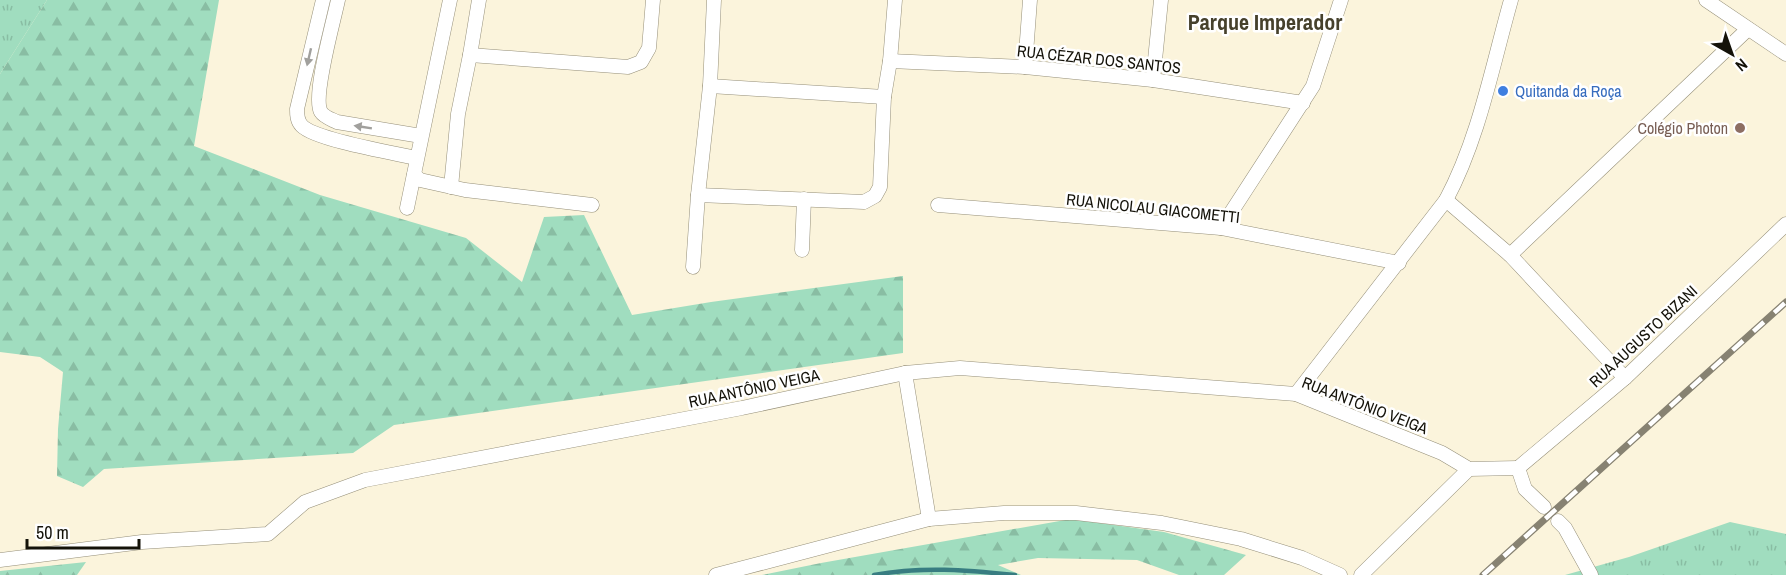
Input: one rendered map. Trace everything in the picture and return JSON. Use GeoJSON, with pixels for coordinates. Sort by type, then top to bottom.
{"type":"FeatureCollection","features":[{"type":"Feature","properties":{"kind":"street"},"geometry":{"type":"LineString","coordinates":[[323,0],[297,109],[297,117],[301,125],[321,136],[417,158]]}},
{"type":"Feature","properties":{"kind":"street"},"geometry":{"type":"LineString","coordinates":[[338,0],[320,84],[318,102],[320,111],[326,117],[344,124],[421,136]]}},
{"type":"Feature","properties":{"kind":"street"},"geometry":{"type":"LineString","coordinates":[[407,208],[450,0]]}},
{"type":"Feature","properties":{"kind":"street"},"geometry":{"type":"LineString","coordinates":[[452,187],[458,114],[478,0]]}},
{"type":"Feature","properties":{"kind":"street"},"geometry":{"type":"LineString","coordinates":[[470,55],[628,67],[641,62],[649,48],[653,0]]}},
{"type":"Feature","properties":{"kind":"street"},"geometry":{"type":"LineString","coordinates":[[693,267],[710,86],[714,0]]}},
{"type":"Feature","properties":{"kind":"street"},"geometry":{"type":"LineString","coordinates":[[698,195],[864,202],[875,196],[880,187],[884,97],[896,0]]}},
{"type":"Feature","properties":{"kind":"street"},"geometry":{"type":"LineString","coordinates":[[1025,67],[1030,0]]}},
{"type":"Feature","properties":{"kind":"street"},"geometry":{"type":"LineString","coordinates":[[1153,80],[1161,0]]}},
{"type":"Feature","properties":{"kind":"street"},"geometry":{"type":"LineString","coordinates":[[1221,228],[1314,86],[1341,0]]}},
{"type":"Feature","properties":{"kind":"street"},"geometry":{"type":"LineString","coordinates":[[1296,394],[1399,263],[1446,200],[1456,182],[1471,143],[1511,0]]}},
{"type":"Feature","properties":{"kind":"street"},"geometry":{"type":"LineString","coordinates":[[1706,0],[1786,54]]}},
{"type":"Feature","properties":{"kind":"street"},"geometry":{"type":"LineString","coordinates":[[1510,255],[1748,30]]}},
{"type":"Feature","properties":{"kind":"street","name":"RUA CÉZAR DOS SANTOS"},"geometry":{"type":"LineString","coordinates":[[890,61],[1025,67],[1153,80],[1303,102]]}},
{"type":"Feature","properties":{"kind":"street"},"geometry":{"type":"LineString","coordinates":[[710,86],[884,97]]}},
{"type":"Feature","properties":{"kind":"street"},"geometry":{"type":"LineString","coordinates":[[414,175],[420,180],[452,187],[592,205]]}},
{"type":"Feature","properties":{"kind":"street"},"geometry":{"type":"LineString","coordinates":[[802,250],[804,199]]}},
{"type":"Feature","properties":{"kind":"street"},"geometry":{"type":"LineString","coordinates":[[1446,200],[1510,255],[1625,378]]}},
{"type":"Feature","properties":{"kind":"street","name":"RUA NICOLAU GIACOMETTI"},"geometry":{"type":"LineString","coordinates":[[938,205],[1221,228],[1399,263]]}},
{"type":"Feature","properties":{"kind":"street","name":"RUA AUGUSTO BIZANI"},"geometry":{"type":"LineString","coordinates":[[1518,468],[1625,378],[1786,224]]}},
{"type":"Feature","properties":{"kind":"street","name":"RUA ANTÔNIO VEIGA"},"geometry":{"type":"LineString","coordinates":[[0,560],[142,542],[268,534],[305,502],[364,480],[742,408],[905,373],[960,368],[1296,394],[1442,453],[1469,469]]}},
{"type":"Feature","properties":{"kind":"street"},"geometry":{"type":"LineString","coordinates":[[905,373],[929,519]]}},
{"type":"Feature","properties":{"kind":"street"},"geometry":{"type":"LineString","coordinates":[[1361,575],[1469,469],[1518,468],[1525,489],[1544,507]]}},
{"type":"Feature","properties":{"kind":"street"},"geometry":{"type":"LineString","coordinates":[[716,575],[929,519],[1004,513],[1076,513],[1162,523],[1241,539],[1302,558],[1340,575]]}},
{"type":"Feature","properties":{"kind":"street"},"geometry":{"type":"LineString","coordinates":[[1558,521],[1565,528],[1591,575]]}},
{"type":"Feature","properties":{"kind":"green space"},"geometry":{"type":"Polygon","coordinates":[[[0,0],[47,0],[0,74],[0,0]]]}},
{"type":"Feature","properties":{"kind":"green space"},"geometry":{"type":"Polygon","coordinates":[[[47,0],[219,0],[194,146],[320,195],[466,238],[522,282],[544,217],[584,215],[632,315],[903,276],[903,353],[394,425],[353,453],[104,469],[83,487],[57,476],[63,372],[40,357],[0,352],[0,74],[47,0]]]}},
{"type":"Feature","properties":{"kind":"green space"},"geometry":{"type":"Polygon","coordinates":[[[1071,519],[1164,532],[1246,555],[1224,575],[1179,575],[1137,560],[1038,558],[998,565],[1021,575],[762,575],[821,563],[1071,519]]]}},
{"type":"Feature","properties":{"kind":"green space"},"geometry":{"type":"Polygon","coordinates":[[[1730,522],[1786,534],[1786,575],[1565,575],[1629,557],[1730,522]]]}},
{"type":"Feature","properties":{"kind":"green space"},"geometry":{"type":"Polygon","coordinates":[[[86,562],[77,575],[0,575],[0,571],[86,562]]]}},
{"type":"Feature","properties":{"kind":"waterway"},"geometry":{"type":"LineString","coordinates":[[874,575],[910,570],[962,570],[1015,575]]}},
{"type":"Feature","properties":{"kind":"railway"},"geometry":{"type":"LineString","coordinates":[[1483,575],[1786,302]]}},
{"type":"Feature","properties":{"kind":"place","name":"Quitanda da Roça"},"geometry":{"type":"Point","coordinates":[1503,91]}},
{"type":"Feature","properties":{"kind":"place","name":"Colégio Photon"},"geometry":{"type":"Point","coordinates":[1740,128]}},
{"type":"Feature","properties":{"kind":"district","name":"Parque Imperador"},"geometry":{"type":"Point","coordinates":[1265,22]}}]}
